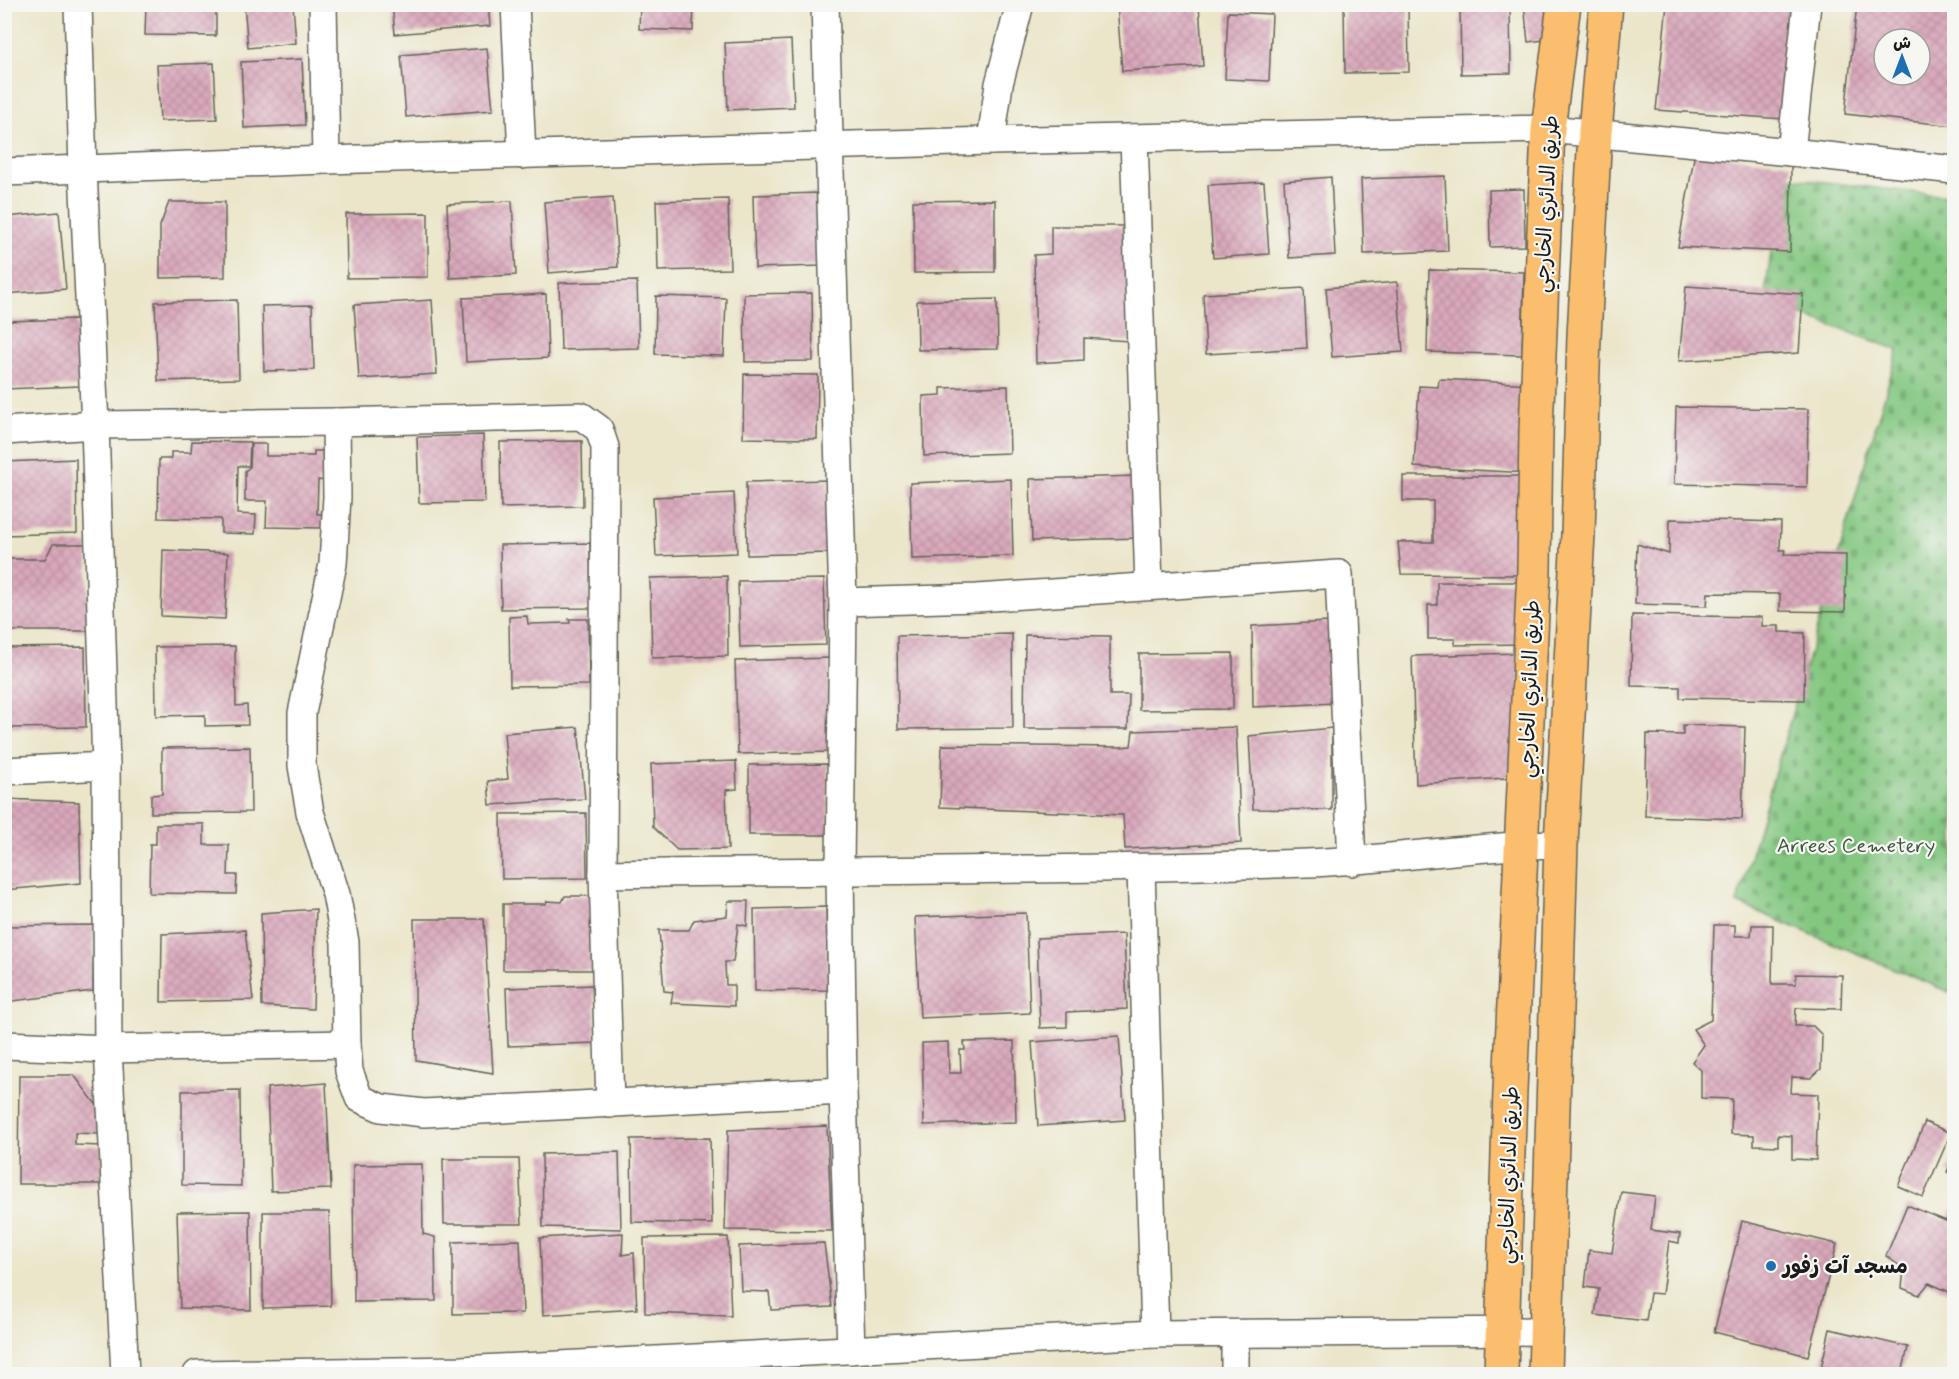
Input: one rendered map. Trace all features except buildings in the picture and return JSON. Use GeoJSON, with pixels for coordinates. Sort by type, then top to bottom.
{"type":"FeatureCollection","features":[{"type":"Feature","properties":{"kind":"main road","name":"طريق الدائري الخارجي"},"geometry":{"type":"LineString","coordinates":[[1501,1374],[1510,1090],[1534,570],[1536,431],[1548,129],[1564,4]]}},
{"type":"Feature","properties":{"kind":"main road","name":"طريق الدائري الخارجي"},"geometry":{"type":"LineString","coordinates":[[1545,1374],[1561,844],[1578,534],[1584,336],[1595,132],[1606,4]]}},
{"type":"Feature","properties":{"kind":"street"},"geometry":{"type":"LineString","coordinates":[[78,4],[106,766],[108,1049],[125,1374]]}},
{"type":"Feature","properties":{"kind":"street"},"geometry":{"type":"LineString","coordinates":[[323,4],[327,160]]}},
{"type":"Feature","properties":{"kind":"street"},"geometry":{"type":"LineString","coordinates":[[515,4],[522,154]]}},
{"type":"Feature","properties":{"kind":"street"},"geometry":{"type":"LineString","coordinates":[[825,4],[843,602],[840,870],[843,1091],[851,1350]]}},
{"type":"Feature","properties":{"kind":"street"},"geometry":{"type":"LineString","coordinates":[[991,141],[999,84],[1020,4]]}},
{"type":"Feature","properties":{"kind":"street"},"geometry":{"type":"LineString","coordinates":[[1791,152],[1807,4]]}},
{"type":"Feature","properties":{"kind":"street"},"geometry":{"type":"LineString","coordinates":[[4,172],[522,154],[1548,129],[1954,170]]}},
{"type":"Feature","properties":{"kind":"street"},"geometry":{"type":"LineString","coordinates":[[1134,138],[1149,586]]}},
{"type":"Feature","properties":{"kind":"street"},"geometry":{"type":"LineString","coordinates":[[4,431],[95,425],[581,416],[598,429],[605,447],[603,874],[610,1104]]}},
{"type":"Feature","properties":{"kind":"street"},"geometry":{"type":"LineString","coordinates":[[336,422],[337,497],[333,564],[302,713],[302,766],[310,812],[336,894],[345,942],[349,1071],[359,1098],[381,1108],[424,1113],[843,1091]]}},
{"type":"Feature","properties":{"kind":"street"},"geometry":{"type":"LineString","coordinates":[[843,602],[977,598],[1339,574],[1352,862]]}},
{"type":"Feature","properties":{"kind":"street"},"geometry":{"type":"LineString","coordinates":[[4,771],[106,766]]}},
{"type":"Feature","properties":{"kind":"street"},"geometry":{"type":"LineString","coordinates":[[603,874],[1141,869],[1352,862],[1523,844],[1561,844]]}},
{"type":"Feature","properties":{"kind":"street"},"geometry":{"type":"LineString","coordinates":[[1141,869],[1155,1334]]}},
{"type":"Feature","properties":{"kind":"street"},"geometry":{"type":"LineString","coordinates":[[4,1044],[108,1049],[347,1044]]}},
{"type":"Feature","properties":{"kind":"street"},"geometry":{"type":"LineString","coordinates":[[197,1374],[461,1372],[1155,1334],[1546,1331]]}},
{"type":"Feature","properties":{"kind":"street"},"geometry":{"type":"LineString","coordinates":[[1235,1334],[1235,1374]]}},
{"type":"Feature","properties":{"kind":"green space","name":"Arrees Cemetery"},"geometry":{"type":"Polygon","coordinates":[[[1782,177],[1954,197],[1954,994],[1737,903],[1898,350],[1764,301],[1782,177]]]}},
{"type":"Feature","properties":{"kind":"place","name":"مسجد آت زفور"},"geometry":{"type":"Point","coordinates":[1771,1266]}}]}
